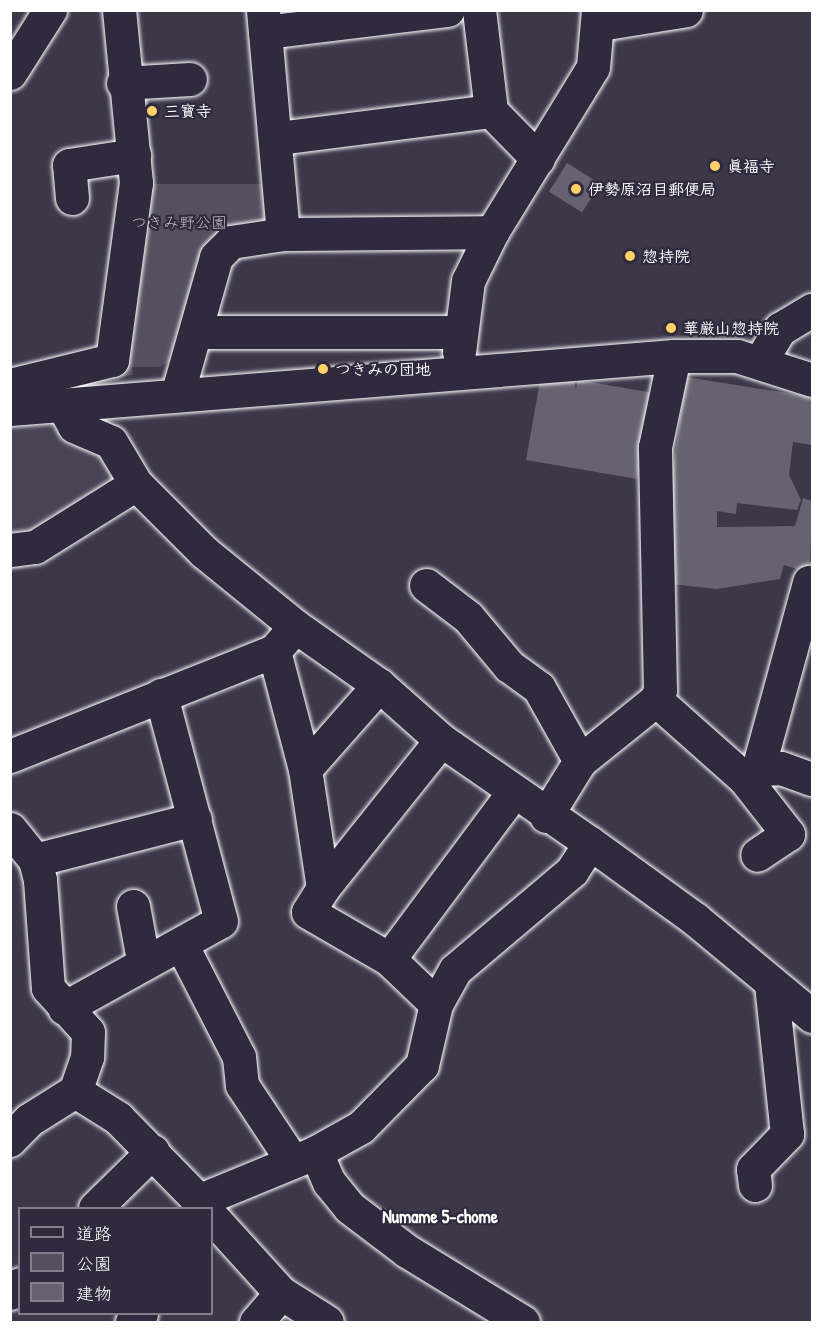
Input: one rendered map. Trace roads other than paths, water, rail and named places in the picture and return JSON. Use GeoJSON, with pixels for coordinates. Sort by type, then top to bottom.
{"type":"FeatureCollection","features":[{"type":"Feature","properties":{"kind":"street"},"geometry":{"type":"LineString","coordinates":[[10,73],[50,10]]}},
{"type":"Feature","properties":{"kind":"street"},"geometry":{"type":"LineString","coordinates":[[10,385],[112,360],[136,183],[123,83],[119,10]]}},
{"type":"Feature","properties":{"kind":"street"},"geometry":{"type":"LineString","coordinates":[[283,234],[278,138],[264,21],[448,10]]}},
{"type":"Feature","properties":{"kind":"street"},"geometry":{"type":"LineString","coordinates":[[479,10],[490,111],[538,159]]}},
{"type":"Feature","properties":{"kind":"street"},"geometry":{"type":"LineString","coordinates":[[456,374],[468,281],[492,232],[593,67],[599,17],[686,10]]}},
{"type":"Feature","properties":{"kind":"street"},"geometry":{"type":"LineString","coordinates":[[123,83],[190,79]]}},
{"type":"Feature","properties":{"kind":"street"},"geometry":{"type":"LineString","coordinates":[[278,138],[490,111]]}},
{"type":"Feature","properties":{"kind":"street"},"geometry":{"type":"LineString","coordinates":[[72,198],[69,157],[134,155]]}},
{"type":"Feature","properties":{"kind":"street"},"geometry":{"type":"LineString","coordinates":[[177,395],[216,257],[231,242],[283,234],[492,232]]}},
{"type":"Feature","properties":{"kind":"street"},"geometry":{"type":"LineString","coordinates":[[760,362],[780,329],[813,310]]}},
{"type":"Feature","properties":{"kind":"street"},"geometry":{"type":"LineString","coordinates":[[196,332],[461,332]]}},
{"type":"Feature","properties":{"kind":"street"},"geometry":{"type":"LineString","coordinates":[[546,816],[580,761],[656,700],[660,690],[655,447],[674,356]]}},
{"type":"Feature","properties":{"kind":"street"},"geometry":{"type":"LineString","coordinates":[[10,409],[674,356],[737,356],[813,380]]}},
{"type":"Feature","properties":{"kind":"street"},"geometry":{"type":"LineString","coordinates":[[62,404],[74,426],[111,442],[136,484],[204,552],[295,626],[379,685],[441,740],[512,794],[590,843],[695,919],[771,985],[813,1016]]}},
{"type":"Feature","properties":{"kind":"street"},"geometry":{"type":"LineString","coordinates":[[10,550],[35,547],[136,484]]}},
{"type":"Feature","properties":{"kind":"street"},"geometry":{"type":"LineString","coordinates":[[752,774],[809,582]]}},
{"type":"Feature","properties":{"kind":"street"},"geometry":{"type":"LineString","coordinates":[[426,585],[468,616],[509,666],[539,688],[580,761]]}},
{"type":"Feature","properties":{"kind":"street"},"geometry":{"type":"LineString","coordinates":[[10,756],[274,651],[295,626]]}},
{"type":"Feature","properties":{"kind":"street"},"geometry":{"type":"LineString","coordinates":[[274,651],[305,769],[323,888]]}},
{"type":"Feature","properties":{"kind":"street"},"geometry":{"type":"LineString","coordinates":[[305,769],[379,685]]}},
{"type":"Feature","properties":{"kind":"street"},"geometry":{"type":"LineString","coordinates":[[161,695],[221,921],[194,960]]}},
{"type":"Feature","properties":{"kind":"street"},"geometry":{"type":"LineString","coordinates":[[656,700],[752,774],[788,834],[757,855]]}},
{"type":"Feature","properties":{"kind":"street"},"geometry":{"type":"LineString","coordinates":[[436,1004],[389,959],[308,912],[323,888],[441,740]]}},
{"type":"Feature","properties":{"kind":"street"},"geometry":{"type":"LineString","coordinates":[[752,774],[781,768],[813,779]]}},
{"type":"Feature","properties":{"kind":"street"},"geometry":{"type":"LineString","coordinates":[[389,959],[512,794]]}},
{"type":"Feature","properties":{"kind":"street"},"geometry":{"type":"LineString","coordinates":[[35,860],[195,819]]}},
{"type":"Feature","properties":{"kind":"street"},"geometry":{"type":"LineString","coordinates":[[10,829],[35,860],[48,988],[88,1032],[87,1057],[75,1090],[30,1120],[10,1140]]}},
{"type":"Feature","properties":{"kind":"street"},"geometry":{"type":"LineString","coordinates":[[213,1219],[303,1156],[361,1127],[422,1065],[436,1004],[455,970],[572,871],[590,843]]}},
{"type":"Feature","properties":{"kind":"street"},"geometry":{"type":"LineString","coordinates":[[133,906],[143,960]]}},
{"type":"Feature","properties":{"kind":"street"},"geometry":{"type":"LineString","coordinates":[[64,1008],[143,960],[194,960]]}},
{"type":"Feature","properties":{"kind":"street"},"geometry":{"type":"LineString","coordinates":[[194,960],[238,1039],[242,1085],[349,1207],[407,1251],[523,1323]]}},
{"type":"Feature","properties":{"kind":"street"},"geometry":{"type":"LineString","coordinates":[[754,1185],[753,1169],[787,1134],[771,985]]}},
{"type":"Feature","properties":{"kind":"street"},"geometry":{"type":"LineString","coordinates":[[75,1090],[118,1118],[153,1151],[199,1207]]}},
{"type":"Feature","properties":{"kind":"street"},"geometry":{"type":"LineString","coordinates":[[97,1207],[153,1151]]}},
{"type":"Feature","properties":{"kind":"street"},"geometry":{"type":"LineString","coordinates":[[213,1224],[282,1293],[316,1320]]}},
{"type":"Feature","properties":{"kind":"street"},"geometry":{"type":"LineString","coordinates":[[256,1323],[282,1293]]}},
{"type":"Feature","properties":{"kind":"place","name":"三寶寺"},"geometry":{"type":"Point","coordinates":[152,111]}},
{"type":"Feature","properties":{"kind":"place","name":"眞福寺"},"geometry":{"type":"Point","coordinates":[715,166]}},
{"type":"Feature","properties":{"kind":"place","name":"伊勢原沼目郵便局"},"geometry":{"type":"Point","coordinates":[576,189]}},
{"type":"Feature","properties":{"kind":"place","name":"惣持院"},"geometry":{"type":"Point","coordinates":[630,256]}},
{"type":"Feature","properties":{"kind":"place","name":"華厳山惣持院"},"geometry":{"type":"Point","coordinates":[671,328]}},
{"type":"Feature","properties":{"kind":"place","name":"つきみの団地"},"geometry":{"type":"Point","coordinates":[323,369]}},
{"type":"Feature","properties":{"kind":"district","name":"Numame 5-chome"},"geometry":{"type":"Point","coordinates":[440,1217]}},
{"type":"Feature","properties":{"kind":"park label","name":"つきみ野公園"},"geometry":{"type":"Point","coordinates":[179,222]}}]}
